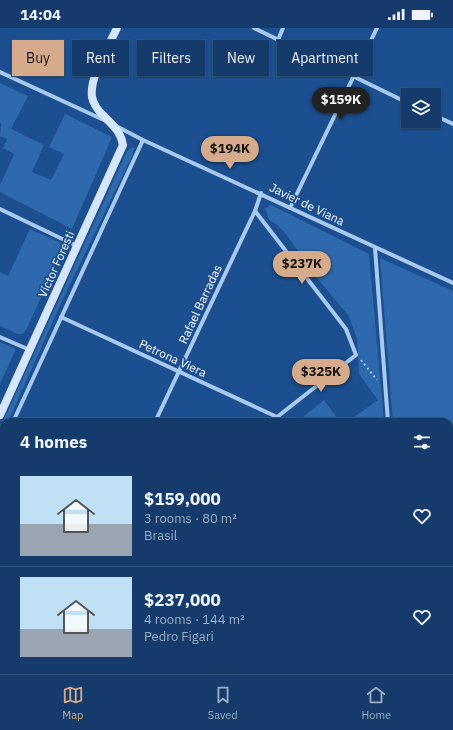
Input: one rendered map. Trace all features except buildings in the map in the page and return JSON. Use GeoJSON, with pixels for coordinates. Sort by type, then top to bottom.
{"type":"FeatureCollection","features":[{"type":"Feature","properties":{"kind":"street"},"geometry":{"type":"LineString","coordinates":[[112,124],[102,114],[96,105],[92,98],[92,90],[99,67],[117,28]]}},
{"type":"Feature","properties":{"kind":"street"},"geometry":{"type":"LineString","coordinates":[[254,28],[278,40],[283,28]]}},
{"type":"Feature","properties":{"kind":"street"},"geometry":{"type":"LineString","coordinates":[[290,208],[377,28]]}},
{"type":"Feature","properties":{"kind":"street","name":"Javier de Viana"},"geometry":{"type":"LineString","coordinates":[[0,72],[143,140],[262,193],[290,208],[375,248],[453,282]]}},
{"type":"Feature","properties":{"kind":"street"},"geometry":{"type":"LineString","coordinates":[[353,77],[401,100]]}},
{"type":"Feature","properties":{"kind":"street"},"geometry":{"type":"LineString","coordinates":[[441,118],[453,124]]}},
{"type":"Feature","properties":{"kind":"street","name":"Víctor Foresti"},"geometry":{"type":"LineString","coordinates":[[0,415],[123,145],[119,132],[112,124]]}},
{"type":"Feature","properties":{"kind":"street"},"geometry":{"type":"LineString","coordinates":[[15,418],[143,140]]}},
{"type":"Feature","properties":{"kind":"street","name":"Rafael Barradas"},"geometry":{"type":"LineString","coordinates":[[157,418],[262,193]]}},
{"type":"Feature","properties":{"kind":"street"},"geometry":{"type":"LineString","coordinates":[[0,209],[77,246]]}},
{"type":"Feature","properties":{"kind":"street"},"geometry":{"type":"LineString","coordinates":[[254,211],[346,329],[356,355],[276,417]]}},
{"type":"Feature","properties":{"kind":"street"},"geometry":{"type":"LineString","coordinates":[[375,248],[388,418]]}},
{"type":"Feature","properties":{"kind":"street","name":"Petrona Viera"},"geometry":{"type":"LineString","coordinates":[[61,317],[276,417]]}},
{"type":"Feature","properties":{"kind":"street"},"geometry":{"type":"LineString","coordinates":[[0,336],[30,351]]}},
{"type":"Feature","properties":{"kind":"path"},"geometry":{"type":"LineString","coordinates":[[356,355],[386,390]]}},
{"type":"Feature","properties":{"kind":"shaded area"},"geometry":{"type":"Polygon","coordinates":[[[0,83],[28,96],[11,129],[44,145],[32,172],[51,180],[64,154],[49,147],[65,114],[112,137],[72,229],[0,192],[0,185],[14,154],[3,148],[7,139],[0,136],[0,83]]]}},
{"type":"Feature","properties":{"kind":"shaded area"},"geometry":{"type":"Polygon","coordinates":[[[133,147],[134,149],[133,154],[63,299],[10,418],[5,418],[127,151],[133,147]]]}},
{"type":"Feature","properties":{"kind":"shaded area"},"geometry":{"type":"Polygon","coordinates":[[[271,205],[369,254],[384,418],[353,418],[378,400],[359,374],[357,338],[348,315],[316,277],[286,234],[277,225],[269,220],[265,208],[271,205]]]}},
{"type":"Feature","properties":{"kind":"shaded area"},"geometry":{"type":"Polygon","coordinates":[[[30,229],[65,245],[27,328],[23,334],[17,334],[0,326],[0,272],[8,276],[30,229]]]}},
{"type":"Feature","properties":{"kind":"shaded area"},"geometry":{"type":"Polygon","coordinates":[[[380,258],[453,291],[453,418],[393,418],[380,258]]]}},
{"type":"Feature","properties":{"kind":"shaded area"},"geometry":{"type":"Polygon","coordinates":[[[0,342],[16,349],[0,384],[0,342]]]}},
{"type":"Feature","properties":{"kind":"shaded area"},"geometry":{"type":"Polygon","coordinates":[[[324,400],[337,418],[302,418],[324,400]]]}}]}
